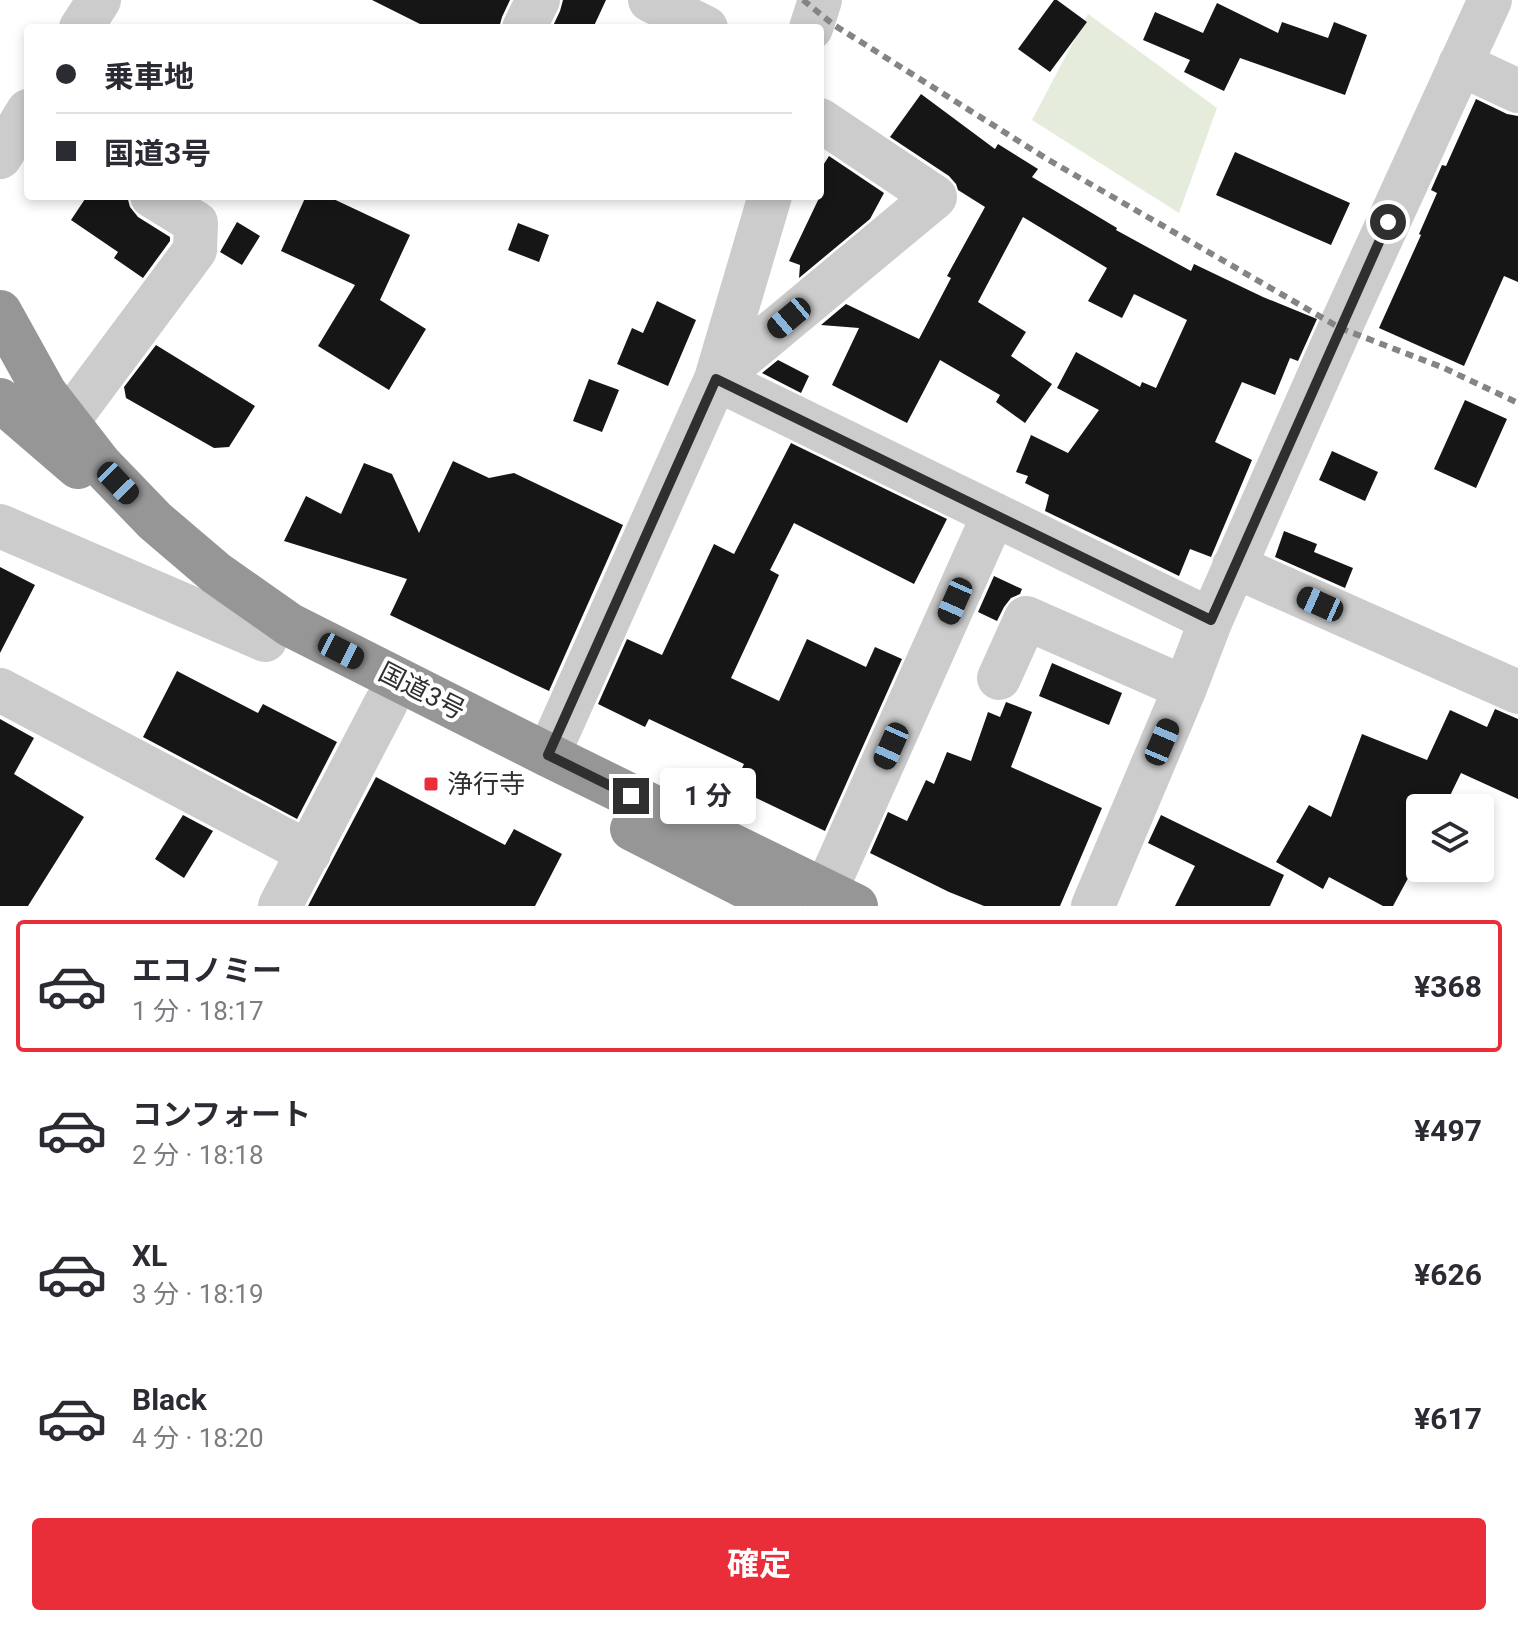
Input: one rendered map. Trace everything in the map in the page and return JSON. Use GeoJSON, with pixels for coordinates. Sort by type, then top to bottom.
{"type":"FeatureCollection","features":[{"type":"Feature","properties":{"kind":"highway","name":"国道3号"},"geometry":{"type":"LineString","coordinates":[[0,312],[45,393],[100,464],[155,521],[216,573],[290,625],[841,898]]}},
{"type":"Feature","properties":{"kind":"highway","name":"国道3号"},"geometry":{"type":"LineString","coordinates":[[0,400],[88,475],[153,550],[265,640],[783,906]]}},
{"type":"Feature","properties":{"kind":"street"},"geometry":{"type":"LineString","coordinates":[[84,24],[99,0]]}},
{"type":"Feature","properties":{"kind":"street"},"geometry":{"type":"LineString","coordinates":[[526,24],[538,0]]}},
{"type":"Feature","properties":{"kind":"street"},"geometry":{"type":"LineString","coordinates":[[650,0],[698,24]]}},
{"type":"Feature","properties":{"kind":"street"},"geometry":{"type":"LineString","coordinates":[[812,24],[820,0]]}},
{"type":"Feature","properties":{"kind":"street"},"geometry":{"type":"LineString","coordinates":[[1093,906],[1234,566],[1490,0]]}},
{"type":"Feature","properties":{"kind":"street"},"geometry":{"type":"LineString","coordinates":[[1460,64],[1518,91]]}},
{"type":"Feature","properties":{"kind":"street"},"geometry":{"type":"LineString","coordinates":[[716,379],[935,197],[824,123]]}},
{"type":"Feature","properties":{"kind":"street"},"geometry":{"type":"LineString","coordinates":[[67,422],[195,250],[196,223],[159,200]]}},
{"type":"Feature","properties":{"kind":"street"},"geometry":{"type":"LineString","coordinates":[[548,755],[716,379],[769,200]]}},
{"type":"Feature","properties":{"kind":"street"},"geometry":{"type":"LineString","coordinates":[[716,379],[1211,620]]}},
{"type":"Feature","properties":{"kind":"street"},"geometry":{"type":"LineString","coordinates":[[841,898],[994,514]]}},
{"type":"Feature","properties":{"kind":"street"},"geometry":{"type":"LineString","coordinates":[[0,526],[265,640]]}},
{"type":"Feature","properties":{"kind":"street"},"geometry":{"type":"LineString","coordinates":[[1234,566],[1518,692]]}},
{"type":"Feature","properties":{"kind":"street"},"geometry":{"type":"LineString","coordinates":[[999,678],[1026,618],[1185,688]]}},
{"type":"Feature","properties":{"kind":"street"},"geometry":{"type":"LineString","coordinates":[[0,690],[309,853]]}},
{"type":"Feature","properties":{"kind":"street"},"geometry":{"type":"LineString","coordinates":[[280,906],[386,703]]}},
{"type":"Feature","properties":{"kind":"green space"},"geometry":{"type":"Polygon","coordinates":[[[1088,14],[1217,108],[1179,213],[1032,120],[1088,14]]]}},
{"type":"Feature","properties":{"kind":"building"},"geometry":{"type":"Polygon","coordinates":[[[372,0],[510,0],[500,24],[420,24],[372,0]]]}},
{"type":"Feature","properties":{"kind":"building"},"geometry":{"type":"Polygon","coordinates":[[[563,0],[606,0],[595,24],[554,24],[563,0]]]}},
{"type":"Feature","properties":{"kind":"building"},"geometry":{"type":"Polygon","coordinates":[[[1054,0],[1087,22],[1050,72],[1018,49],[1054,0]]]}},
{"type":"Feature","properties":{"kind":"building"},"geometry":{"type":"Polygon","coordinates":[[[1217,3],[1278,33],[1282,22],[1328,38],[1334,22],[1367,35],[1345,95],[1240,58],[1224,91],[1184,72],[1190,60],[1143,40],[1155,12],[1203,33],[1217,3]]]}},
{"type":"Feature","properties":{"kind":"building"},"geometry":{"type":"Polygon","coordinates":[[[921,94],[995,149],[998,144],[1038,169],[1032,177],[1116,230],[1191,271],[1194,264],[1317,319],[1298,361],[1290,358],[1275,395],[1242,382],[1215,442],[1252,460],[1211,557],[1190,549],[1179,576],[1045,511],[1049,495],[1025,483],[1028,476],[1016,472],[1031,435],[1068,453],[1099,410],[1057,388],[1076,352],[1140,387],[1142,382],[1156,388],[1187,320],[1134,294],[1122,318],[1088,301],[1107,268],[1023,217],[978,302],[1026,332],[1011,356],[1052,384],[1025,423],[996,402],[1000,395],[940,360],[907,423],[832,385],[859,328],[821,325],[846,304],[919,339],[951,278],[947,276],[985,207],[958,190],[949,176],[890,137],[921,94]]]}},
{"type":"Feature","properties":{"kind":"building"},"geometry":{"type":"Polygon","coordinates":[[[1476,99],[1518,116],[1518,282],[1504,276],[1464,366],[1379,328],[1437,193],[1431,190],[1442,165],[1446,166],[1476,99]]]}},
{"type":"Feature","properties":{"kind":"building"},"geometry":{"type":"Polygon","coordinates":[[[1235,152],[1350,203],[1331,245],[1216,195],[1235,152]]]}},
{"type":"Feature","properties":{"kind":"building"},"geometry":{"type":"Polygon","coordinates":[[[829,156],[884,193],[870,219],[799,278],[800,265],[789,261],[818,200],[824,200],[824,164],[829,156]]]}},
{"type":"Feature","properties":{"kind":"building"},"geometry":{"type":"Polygon","coordinates":[[[84,200],[128,200],[138,217],[170,237],[170,241],[143,278],[114,258],[118,252],[71,220],[84,200]]]}},
{"type":"Feature","properties":{"kind":"building"},"geometry":{"type":"Polygon","coordinates":[[[304,200],[336,200],[410,235],[380,300],[426,329],[389,390],[318,346],[355,285],[281,251],[304,200]]]}},
{"type":"Feature","properties":{"kind":"building"},"geometry":{"type":"Polygon","coordinates":[[[237,222],[260,236],[242,265],[220,252],[237,222]]]}},
{"type":"Feature","properties":{"kind":"building"},"geometry":{"type":"Polygon","coordinates":[[[518,223],[549,235],[539,262],[508,250],[518,223]]]}},
{"type":"Feature","properties":{"kind":"building"},"geometry":{"type":"Polygon","coordinates":[[[657,301],[696,320],[668,386],[617,364],[632,328],[643,333],[657,301]]]}},
{"type":"Feature","properties":{"kind":"building"},"geometry":{"type":"Polygon","coordinates":[[[156,345],[255,406],[229,447],[214,448],[126,398],[124,387],[156,345]]]}},
{"type":"Feature","properties":{"kind":"building"},"geometry":{"type":"Polygon","coordinates":[[[778,360],[809,376],[801,393],[762,373],[778,360]]]}},
{"type":"Feature","properties":{"kind":"building"},"geometry":{"type":"Polygon","coordinates":[[[589,379],[619,390],[602,432],[573,421],[589,379]]]}},
{"type":"Feature","properties":{"kind":"building"},"geometry":{"type":"Polygon","coordinates":[[[1465,400],[1507,419],[1476,488],[1434,469],[1465,400]]]}},
{"type":"Feature","properties":{"kind":"building"},"geometry":{"type":"Polygon","coordinates":[[[791,443],[947,519],[914,584],[794,523],[770,570],[779,575],[731,678],[779,701],[807,639],[866,667],[875,647],[902,659],[825,831],[733,787],[744,764],[649,719],[645,727],[598,704],[627,639],[662,655],[714,544],[734,554],[791,443]]]}},
{"type":"Feature","properties":{"kind":"building"},"geometry":{"type":"Polygon","coordinates":[[[1332,451],[1378,472],[1365,501],[1319,480],[1332,451]]]}},
{"type":"Feature","properties":{"kind":"building"},"geometry":{"type":"Polygon","coordinates":[[[453,461],[489,478],[514,473],[623,525],[549,691],[390,615],[407,579],[284,541],[306,496],[341,514],[364,463],[392,474],[419,533],[453,461]]]}},
{"type":"Feature","properties":{"kind":"building"},"geometry":{"type":"Polygon","coordinates":[[[1284,531],[1317,544],[1314,552],[1353,568],[1345,588],[1275,557],[1284,531]]]}},
{"type":"Feature","properties":{"kind":"building"},"geometry":{"type":"Polygon","coordinates":[[[0,567],[35,585],[0,653],[0,567]]]}},
{"type":"Feature","properties":{"kind":"building"},"geometry":{"type":"Polygon","coordinates":[[[994,576],[1022,589],[1020,594],[1011,598],[997,621],[978,612],[994,576]]]}},
{"type":"Feature","properties":{"kind":"building"},"geometry":{"type":"Polygon","coordinates":[[[1052,663],[1122,693],[1109,725],[1039,696],[1052,663]]]}},
{"type":"Feature","properties":{"kind":"building"},"geometry":{"type":"Polygon","coordinates":[[[177,671],[258,713],[263,704],[337,742],[297,819],[143,737],[177,671]]]}},
{"type":"Feature","properties":{"kind":"building"},"geometry":{"type":"Polygon","coordinates":[[[1006,702],[1032,712],[1011,767],[1102,808],[1060,906],[984,906],[870,853],[888,812],[907,821],[926,780],[934,784],[947,752],[971,761],[988,712],[1000,717],[1006,702]]]}},
{"type":"Feature","properties":{"kind":"building"},"geometry":{"type":"Polygon","coordinates":[[[1495,709],[1518,719],[1518,799],[1461,773],[1451,794],[1406,794],[1406,882],[1393,906],[1383,906],[1329,877],[1323,889],[1276,862],[1309,805],[1331,817],[1362,734],[1427,760],[1450,710],[1487,727],[1495,709]]]}},
{"type":"Feature","properties":{"kind":"building"},"geometry":{"type":"Polygon","coordinates":[[[0,719],[34,738],[14,774],[84,817],[28,906],[0,906],[0,719]]]}},
{"type":"Feature","properties":{"kind":"building"},"geometry":{"type":"Polygon","coordinates":[[[376,777],[505,845],[514,829],[562,854],[535,906],[308,906],[376,777]]]}},
{"type":"Feature","properties":{"kind":"building"},"geometry":{"type":"Polygon","coordinates":[[[183,815],[213,831],[184,878],[155,859],[183,815]]]}},
{"type":"Feature","properties":{"kind":"building"},"geometry":{"type":"Polygon","coordinates":[[[1161,815],[1284,875],[1270,906],[1175,906],[1195,866],[1148,843],[1161,815]]]}},
{"type":"Feature","properties":{"kind":"railway"},"geometry":{"type":"LineString","coordinates":[[803,0],[834,25],[1047,159],[1340,328],[1444,368],[1518,403]]}},
{"type":"Feature","properties":{"kind":"place","name":"浄行寺"},"geometry":{"type":"Point","coordinates":[431,784]}},
{"type":"Feature","properties":{"kind":"route"},"geometry":{"type":"LineString","coordinates":[[631,796],[548,755],[716,379],[1211,620],[1388,222]]}}]}
